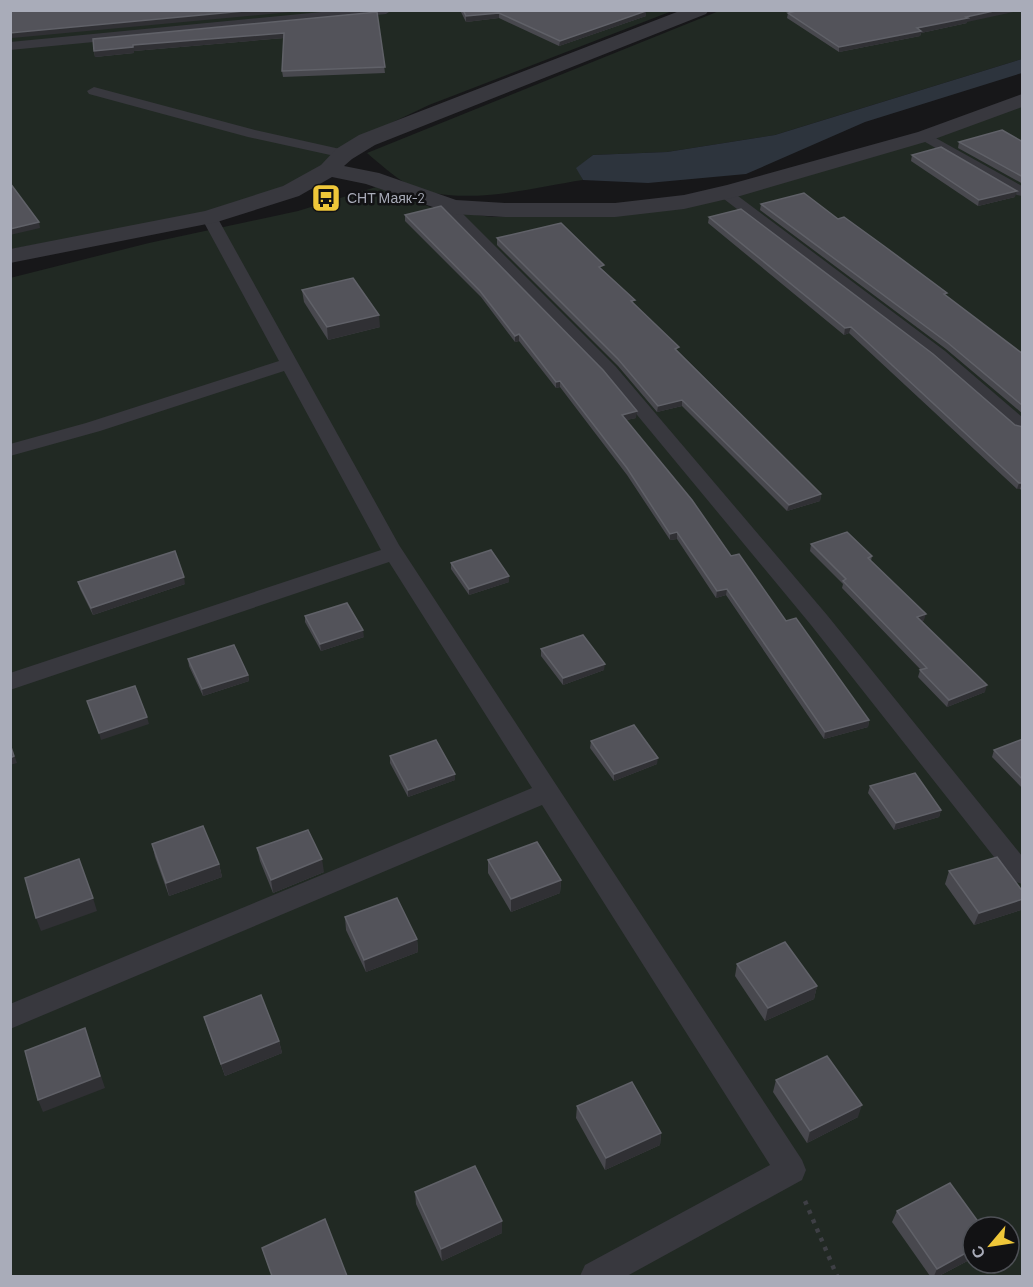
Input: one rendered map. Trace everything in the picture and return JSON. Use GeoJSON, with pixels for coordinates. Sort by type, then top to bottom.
{"type":"FeatureCollection","features":[{"type":"Feature","properties":{"kind":"street"},"geometry":{"type":"LineString","coordinates":[[10,256],[209,217],[291,191],[329,170],[344,154],[367,140],[700,10]]}},
{"type":"Feature","properties":{"kind":"street"},"geometry":{"type":"LineString","coordinates":[[329,170],[370,178],[453,207],[505,210],[615,210],[684,202],[725,193],[925,136],[1023,100]]}},
{"type":"Feature","properties":{"kind":"lane"},"geometry":{"type":"LineString","coordinates":[[10,46],[386,10]]}},
{"type":"Feature","properties":{"kind":"lane"},"geometry":{"type":"LineString","coordinates":[[94,91],[253,134],[344,154]]}},
{"type":"Feature","properties":{"kind":"lane"},"geometry":{"type":"LineString","coordinates":[[925,136],[1023,192]]}},
{"type":"Feature","properties":{"kind":"lane"},"geometry":{"type":"LineString","coordinates":[[725,193],[939,355],[1023,426]]}},
{"type":"Feature","properties":{"kind":"lane"},"geometry":{"type":"LineString","coordinates":[[445,204],[610,371],[819,620],[1023,874]]}},
{"type":"Feature","properties":{"kind":"lane"},"geometry":{"type":"LineString","coordinates":[[209,217],[393,553],[791,1170],[596,1276]]}},
{"type":"Feature","properties":{"kind":"lane"},"geometry":{"type":"LineString","coordinates":[[10,450],[93,427],[289,364]]}},
{"type":"Feature","properties":{"kind":"lane"},"geometry":{"type":"LineString","coordinates":[[10,682],[393,553]]}},
{"type":"Feature","properties":{"kind":"lane"},"geometry":{"type":"LineString","coordinates":[[10,1017],[548,792]]}},
{"type":"Feature","properties":{"kind":"path"},"geometry":{"type":"LineString","coordinates":[[791,1170],[837,1276]]}},
{"type":"Feature","properties":{"kind":"shaded area"},"geometry":{"type":"Polygon","coordinates":[[[11,11],[672,11],[429,105],[349,143],[320,167],[272,192],[200,215],[11,249],[11,11]]]}},
{"type":"Feature","properties":{"kind":"shaded area"},"geometry":{"type":"Polygon","coordinates":[[[719,11],[1022,11],[1022,59],[775,135],[667,152],[593,155],[577,168],[583,180],[517,191],[471,196],[427,191],[402,181],[367,153],[719,11]]]}},
{"type":"Feature","properties":{"kind":"shaded area"},"geometry":{"type":"Polygon","coordinates":[[[1022,59],[1022,73],[865,122],[746,174],[648,183],[583,180],[576,168],[593,155],[667,152],[775,135],[1022,59]]]}},
{"type":"Feature","properties":{"kind":"shaded area"},"geometry":{"type":"Polygon","coordinates":[[[1022,105],[1022,1276],[11,1276],[10,278],[149,243],[298,211],[376,187],[441,211],[493,217],[648,211],[933,138],[1022,105]]]}},
{"type":"Feature","properties":{"kind":"building"},"geometry":{"type":"Polygon","coordinates":[[[10,10],[255,10],[10,33],[10,10]]]}},
{"type":"Feature","properties":{"kind":"building"},"geometry":{"type":"Polygon","coordinates":[[[463,10],[646,11],[560,41],[499,13],[466,16],[463,10]]]}},
{"type":"Feature","properties":{"kind":"building"},"geometry":{"type":"Polygon","coordinates":[[[800,10],[998,10],[917,28],[921,31],[839,47],[788,13],[800,10]]]}},
{"type":"Feature","properties":{"kind":"building"},"geometry":{"type":"Polygon","coordinates":[[[377,12],[385,67],[282,71],[284,33],[133,45],[133,47],[94,51],[93,39],[377,12]]]}},
{"type":"Feature","properties":{"kind":"building"},"geometry":{"type":"Polygon","coordinates":[[[1002,130],[1023,142],[1023,177],[959,142],[1002,130]]]}},
{"type":"Feature","properties":{"kind":"building"},"geometry":{"type":"Polygon","coordinates":[[[941,147],[1017,191],[979,200],[912,155],[941,147]]]}},
{"type":"Feature","properties":{"kind":"building"},"geometry":{"type":"Polygon","coordinates":[[[10,183],[39,222],[10,229],[10,183]]]}},
{"type":"Feature","properties":{"kind":"building"},"geometry":{"type":"Polygon","coordinates":[[[804,193],[838,219],[844,217],[884,246],[1023,354],[1023,406],[948,343],[761,204],[804,193]]]}},
{"type":"Feature","properties":{"kind":"building"},"geometry":{"type":"Polygon","coordinates":[[[441,206],[603,370],[637,411],[622,415],[692,500],[731,556],[739,554],[786,621],[796,618],[869,720],[825,732],[727,589],[717,591],[677,532],[670,534],[627,468],[560,381],[556,382],[519,334],[515,336],[480,291],[405,215],[441,206]]]}},
{"type":"Feature","properties":{"kind":"building"},"geometry":{"type":"Polygon","coordinates":[[[741,209],[933,354],[1015,425],[1023,427],[1023,483],[1019,483],[851,327],[845,328],[709,217],[741,209]]]}},
{"type":"Feature","properties":{"kind":"building"},"geometry":{"type":"Polygon","coordinates":[[[561,223],[604,265],[599,267],[635,300],[631,301],[679,347],[675,349],[821,494],[789,505],[682,400],[658,406],[618,359],[497,238],[561,223]]]}},
{"type":"Feature","properties":{"kind":"building"},"geometry":{"type":"Polygon","coordinates":[[[353,278],[379,315],[327,327],[302,290],[353,278]]]}},
{"type":"Feature","properties":{"kind":"building"},"geometry":{"type":"Polygon","coordinates":[[[847,532],[872,556],[868,558],[926,614],[917,617],[987,685],[949,700],[920,670],[927,668],[843,581],[846,579],[811,544],[847,532]]]}},
{"type":"Feature","properties":{"kind":"building"},"geometry":{"type":"Polygon","coordinates":[[[491,550],[509,576],[469,589],[451,563],[491,550]]]}},
{"type":"Feature","properties":{"kind":"building"},"geometry":{"type":"Polygon","coordinates":[[[175,551],[184,577],[91,608],[78,582],[175,551]]]}},
{"type":"Feature","properties":{"kind":"building"},"geometry":{"type":"Polygon","coordinates":[[[347,603],[363,630],[320,644],[305,616],[347,603]]]}},
{"type":"Feature","properties":{"kind":"building"},"geometry":{"type":"Polygon","coordinates":[[[583,635],[605,664],[563,678],[541,649],[583,635]]]}},
{"type":"Feature","properties":{"kind":"building"},"geometry":{"type":"Polygon","coordinates":[[[234,645],[248,675],[202,689],[188,659],[234,645]]]}},
{"type":"Feature","properties":{"kind":"building"},"geometry":{"type":"Polygon","coordinates":[[[135,686],[147,717],[99,733],[87,701],[135,686]]]}},
{"type":"Feature","properties":{"kind":"building"},"geometry":{"type":"Polygon","coordinates":[[[634,725],[658,758],[614,774],[591,741],[634,725]]]}},
{"type":"Feature","properties":{"kind":"building"},"geometry":{"type":"Polygon","coordinates":[[[1023,739],[1023,780],[994,750],[1023,739]]]}},
{"type":"Feature","properties":{"kind":"building"},"geometry":{"type":"Polygon","coordinates":[[[436,740],[455,774],[408,790],[390,756],[436,740]]]}},
{"type":"Feature","properties":{"kind":"building"},"geometry":{"type":"Polygon","coordinates":[[[10,744],[14,756],[10,758],[10,744]]]}},
{"type":"Feature","properties":{"kind":"building"},"geometry":{"type":"Polygon","coordinates":[[[915,773],[941,810],[896,823],[870,786],[915,773]]]}},
{"type":"Feature","properties":{"kind":"building"},"geometry":{"type":"Polygon","coordinates":[[[203,826],[219,864],[166,883],[152,844],[203,826]]]}},
{"type":"Feature","properties":{"kind":"building"},"geometry":{"type":"Polygon","coordinates":[[[308,830],[322,859],[271,880],[257,848],[308,830]]]}},
{"type":"Feature","properties":{"kind":"building"},"geometry":{"type":"Polygon","coordinates":[[[537,842],[561,880],[511,899],[488,860],[537,842]]]}},
{"type":"Feature","properties":{"kind":"building"},"geometry":{"type":"Polygon","coordinates":[[[997,857],[1023,892],[1023,899],[979,913],[949,871],[997,857]]]}},
{"type":"Feature","properties":{"kind":"building"},"geometry":{"type":"Polygon","coordinates":[[[79,859],[93,898],[36,918],[25,878],[79,859]]]}},
{"type":"Feature","properties":{"kind":"building"},"geometry":{"type":"Polygon","coordinates":[[[397,898],[417,939],[364,960],[345,917],[397,898]]]}},
{"type":"Feature","properties":{"kind":"building"},"geometry":{"type":"Polygon","coordinates":[[[785,942],[817,986],[768,1008],[737,964],[785,942]]]}},
{"type":"Feature","properties":{"kind":"building"},"geometry":{"type":"Polygon","coordinates":[[[261,995],[279,1041],[221,1064],[204,1017],[261,995]]]}},
{"type":"Feature","properties":{"kind":"building"},"geometry":{"type":"Polygon","coordinates":[[[85,1028],[100,1076],[38,1100],[25,1051],[85,1028]]]}},
{"type":"Feature","properties":{"kind":"building"},"geometry":{"type":"Polygon","coordinates":[[[827,1056],[862,1105],[810,1131],[776,1080],[827,1056]]]}},
{"type":"Feature","properties":{"kind":"building"},"geometry":{"type":"Polygon","coordinates":[[[632,1082],[661,1133],[606,1158],[577,1106],[632,1082]]]}},
{"type":"Feature","properties":{"kind":"building"},"geometry":{"type":"Polygon","coordinates":[[[475,1166],[502,1221],[441,1249],[415,1192],[475,1166]]]}},
{"type":"Feature","properties":{"kind":"building"},"geometry":{"type":"Polygon","coordinates":[[[950,1183],[973,1215],[961,1215],[961,1256],[937,1269],[897,1211],[950,1183]]]}},
{"type":"Feature","properties":{"kind":"building"},"geometry":{"type":"Polygon","coordinates":[[[325,1219],[347,1276],[272,1276],[262,1248],[325,1219]]]}},
{"type":"Feature","properties":{"kind":"place","name":"СНТ Маяк-2"},"geometry":{"type":"Point","coordinates":[326,198]}}]}
